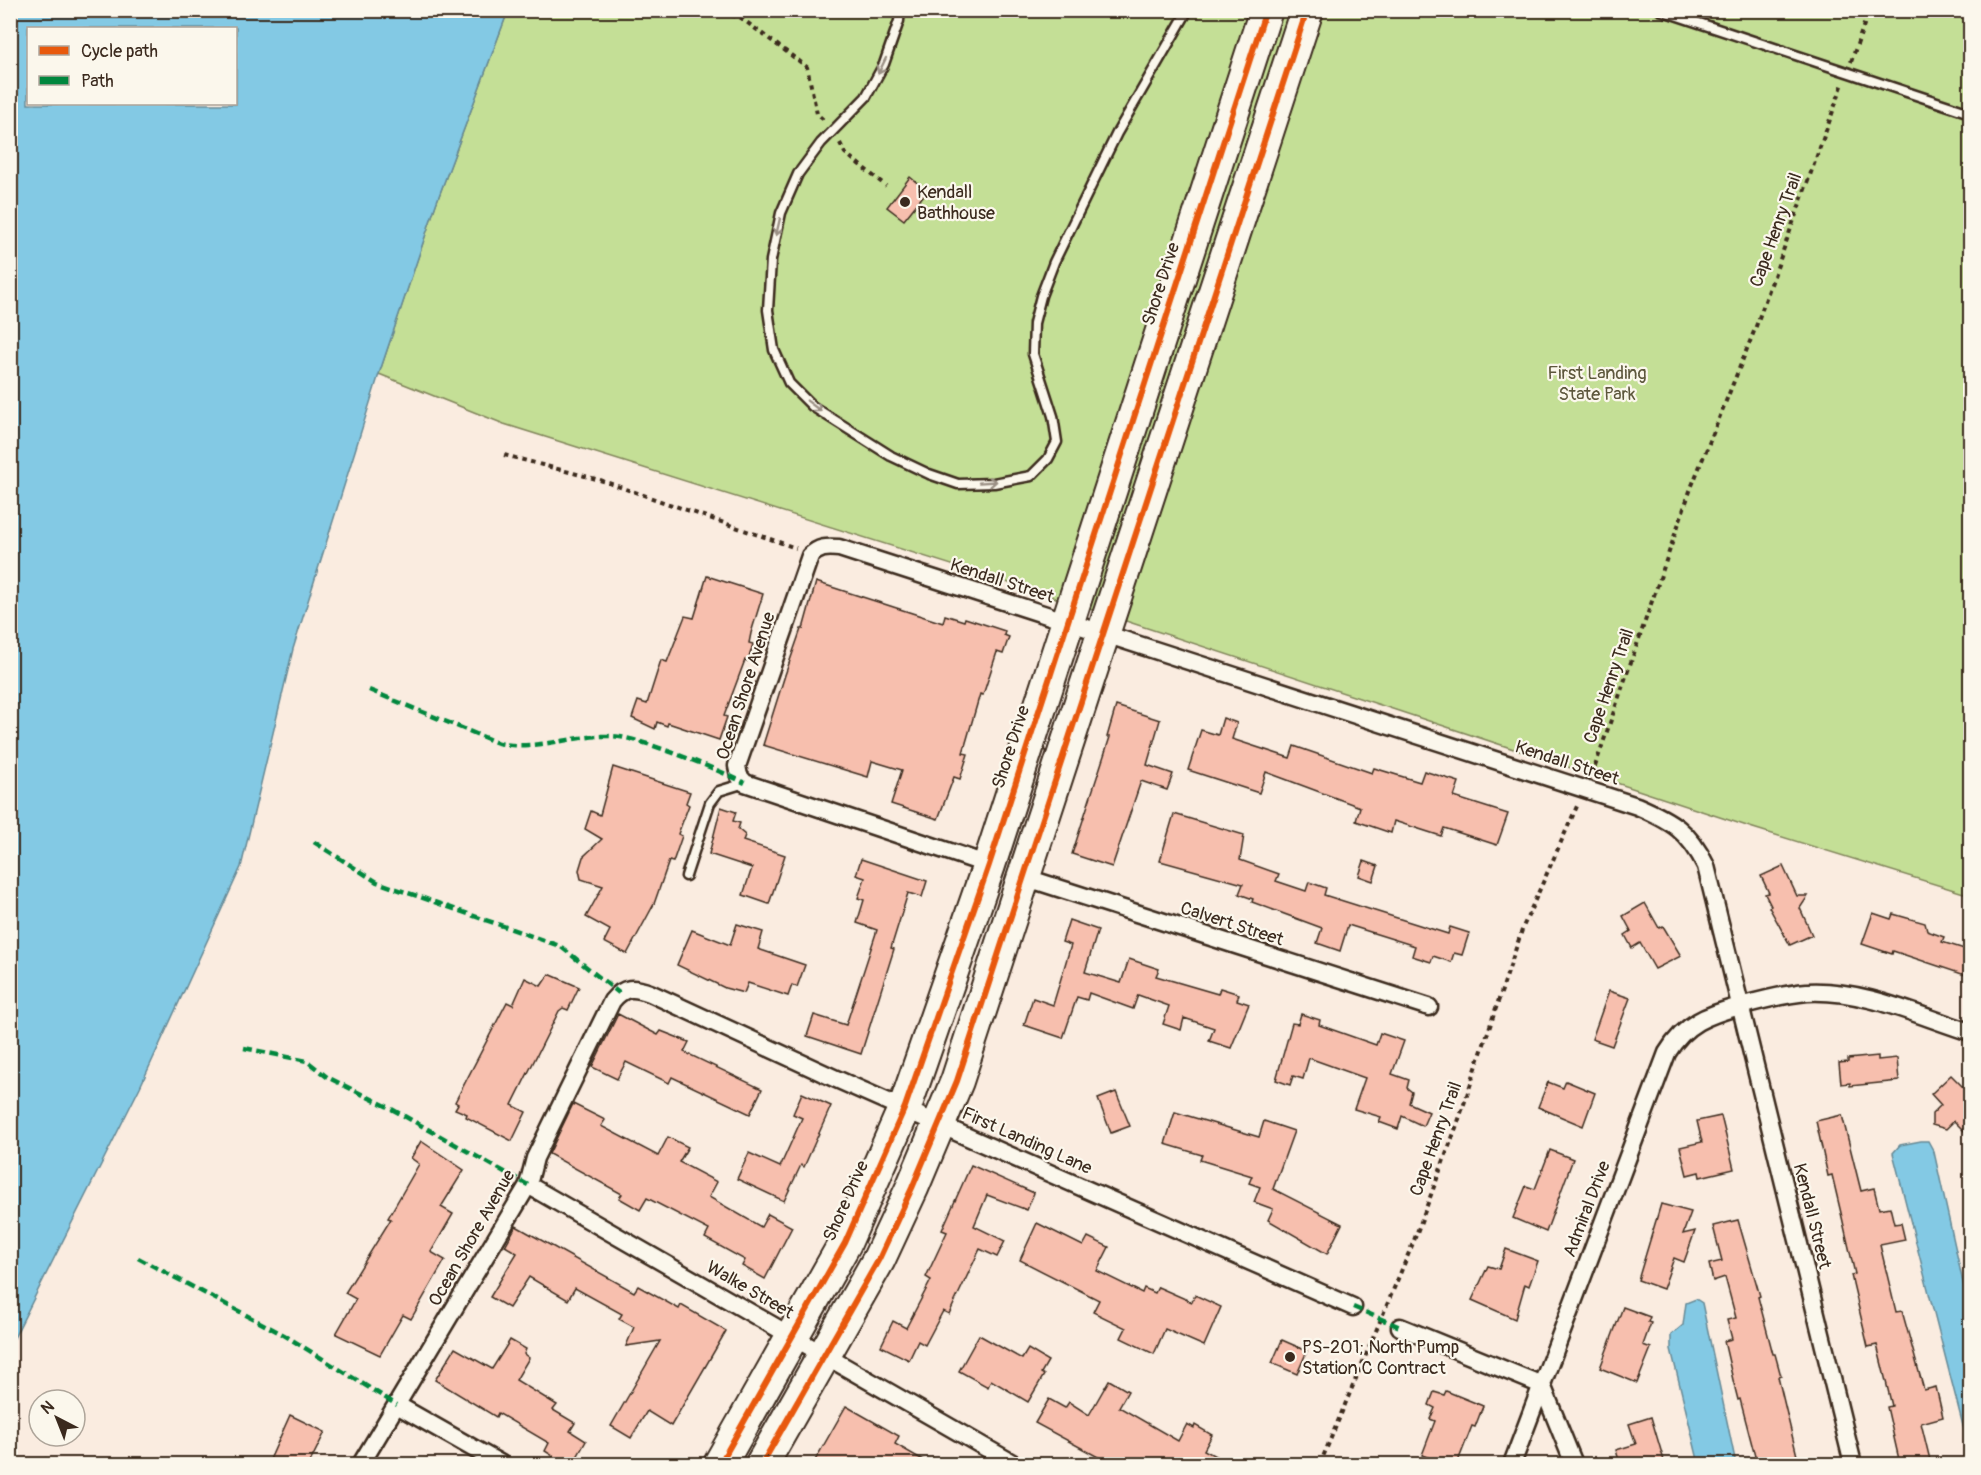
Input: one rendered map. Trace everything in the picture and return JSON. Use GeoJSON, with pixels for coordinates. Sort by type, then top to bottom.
{"type":"FeatureCollection","features":[{"type":"Feature","properties":{"kind":"highway","name":"Shore Drive"},"geometry":{"type":"LineString","coordinates":[[720,1464],[845,1243],[905,1107],[988,865],[1266,10]]}},
{"type":"Feature","properties":{"kind":"highway"},"geometry":{"type":"LineString","coordinates":[[762,1464],[826,1356],[884,1249],[957,1080],[1307,10]]}},
{"type":"Feature","properties":{"kind":"street","name":"Kendall Street"},"geometry":{"type":"LineString","coordinates":[[810,556],[816,550],[826,547],[839,548],[1637,806],[1667,820],[1684,832],[1697,848],[1706,866],[1853,1464]]}},
{"type":"Feature","properties":{"kind":"street","name":"Ocean Shore Avenue"},"geometry":{"type":"LineString","coordinates":[[745,783],[739,776],[737,766],[810,556]]}},
{"type":"Feature","properties":{"kind":"street"},"geometry":{"type":"LineString","coordinates":[[745,783],[988,865]]}},
{"type":"Feature","properties":{"kind":"street","name":"Calvert Street"},"geometry":{"type":"LineString","coordinates":[[1024,877],[1429,1007]]}},
{"type":"Feature","properties":{"kind":"street","name":"First Landing Lane"},"geometry":{"type":"LineString","coordinates":[[619,993],[636,988],[650,993],[1353,1307]]}},
{"type":"Feature","properties":{"kind":"street","name":"Admiral Drive"},"geometry":{"type":"LineString","coordinates":[[1512,1464],[1667,1053],[1676,1038],[1689,1025],[1706,1015],[1807,992],[1836,993],[1863,998],[1971,1032]]}},
{"type":"Feature","properties":{"kind":"street","name":"Ocean Shore Avenue"},"geometry":{"type":"LineString","coordinates":[[362,1464],[528,1185],[535,1158],[619,993]]}},
{"type":"Feature","properties":{"kind":"street","name":"Walke Street"},"geometry":{"type":"LineString","coordinates":[[528,1185],[1014,1464]]}},
{"type":"Feature","properties":{"kind":"street"},"geometry":{"type":"LineString","coordinates":[[1400,1327],[1542,1385],[1574,1464]]}},
{"type":"Feature","properties":{"kind":"street"},"geometry":{"type":"LineString","coordinates":[[397,1405],[501,1464]]}},
{"type":"Feature","properties":{"kind":"lane"},"geometry":{"type":"LineString","coordinates":[[900,10],[899,21],[884,64],[866,97],[833,129],[798,174],[781,213],[771,260],[768,310],[774,350],[789,383],[812,406],[891,456],[929,474],[958,484],[994,483],[1032,476],[1048,459],[1057,442],[1053,416],[1040,382],[1033,354],[1034,323],[1041,296],[1054,262],[1118,133],[1188,10]]}},
{"type":"Feature","properties":{"kind":"lane"},"geometry":{"type":"LineString","coordinates":[[1660,10],[1971,113]]}},
{"type":"Feature","properties":{"kind":"lane","name":"Ocean Shore Avenue"},"geometry":{"type":"LineString","coordinates":[[686,876],[710,803],[719,791],[745,783]]}},
{"type":"Feature","properties":{"kind":"path"},"geometry":{"type":"LineString","coordinates":[[714,10],[741,18],[807,67],[817,114],[823,120]]}},
{"type":"Feature","properties":{"kind":"path"},"geometry":{"type":"LineString","coordinates":[[833,129],[846,153],[886,186]]}},
{"type":"Feature","properties":{"kind":"path"},"geometry":{"type":"LineString","coordinates":[[504,456],[600,480],[800,549],[810,556]]}},
{"type":"Feature","properties":{"kind":"green space","name":"First Landing State Park"},"geometry":{"type":"Polygon","coordinates":[[[508,11],[1970,11],[1970,895],[1753,828],[1047,595],[504,424],[379,374],[436,204],[508,11]]]}},
{"type":"Feature","properties":{"kind":"water"},"geometry":{"type":"Polygon","coordinates":[[[11,10],[508,11],[436,204],[379,374],[293,649],[241,867],[140,1087],[11,1344],[11,10]]]}},
{"type":"Feature","properties":{"kind":"water"},"geometry":{"type":"Polygon","coordinates":[[[1928,1141],[1934,1152],[1970,1314],[1970,1453],[1893,1153],[1900,1145],[1928,1141]]]}},
{"type":"Feature","properties":{"kind":"water"},"geometry":{"type":"Polygon","coordinates":[[[1696,1299],[1702,1303],[1736,1464],[1699,1464],[1671,1349],[1671,1335],[1683,1325],[1686,1303],[1696,1299]]]}},
{"type":"Feature","properties":{"kind":"building","name":"Kendall Bathhouse"},"geometry":{"type":"Polygon","coordinates":[[[910,177],[927,191],[904,220],[887,207],[910,177]]]}},
{"type":"Feature","properties":{"kind":"building"},"geometry":{"type":"Polygon","coordinates":[[[707,576],[763,594],[751,633],[749,643],[753,644],[748,661],[745,660],[724,716],[727,717],[719,740],[668,723],[667,726],[657,722],[655,729],[632,718],[638,701],[647,704],[661,660],[667,662],[685,616],[694,618],[707,576]]]}},
{"type":"Feature","properties":{"kind":"building"},"geometry":{"type":"Polygon","coordinates":[[[816,582],[943,623],[945,615],[964,621],[965,618],[1005,631],[1004,635],[1009,637],[1003,654],[997,652],[983,695],[980,694],[963,753],[968,754],[960,779],[954,777],[938,819],[891,804],[902,770],[872,761],[868,777],[763,745],[785,675],[801,629],[803,629],[816,582]]]}},
{"type":"Feature","properties":{"kind":"building"},"geometry":{"type":"Polygon","coordinates":[[[1116,706],[1160,720],[1147,765],[1173,774],[1167,790],[1141,781],[1112,867],[1072,854],[1110,737],[1107,737],[1116,706]]]}},
{"type":"Feature","properties":{"kind":"building"},"geometry":{"type":"Polygon","coordinates":[[[1223,718],[1237,723],[1232,739],[1290,758],[1294,746],[1372,773],[1374,768],[1420,782],[1424,771],[1459,782],[1454,797],[1508,814],[1497,845],[1444,828],[1441,836],[1394,821],[1391,833],[1356,821],[1360,807],[1266,772],[1259,793],[1188,770],[1201,730],[1218,735],[1223,718]]]}},
{"type":"Feature","properties":{"kind":"building"},"geometry":{"type":"Polygon","coordinates":[[[613,767],[690,792],[686,803],[689,805],[678,834],[682,836],[673,862],[669,861],[654,904],[627,954],[604,942],[610,930],[586,917],[603,886],[581,879],[579,870],[583,857],[602,839],[585,829],[591,811],[600,815],[613,767]]]}},
{"type":"Feature","properties":{"kind":"building"},"geometry":{"type":"Polygon","coordinates":[[[721,807],[736,812],[733,821],[740,823],[738,829],[745,835],[743,841],[785,855],[769,904],[743,895],[752,868],[709,854],[721,807]]]}},
{"type":"Feature","properties":{"kind":"building"},"geometry":{"type":"Polygon","coordinates":[[[1174,814],[1244,835],[1240,860],[1279,874],[1276,881],[1306,891],[1309,882],[1326,888],[1324,895],[1448,934],[1450,927],[1469,933],[1462,955],[1454,953],[1451,962],[1433,956],[1431,962],[1412,956],[1415,946],[1348,925],[1340,951],[1317,943],[1322,928],[1252,902],[1253,899],[1239,894],[1243,884],[1160,861],[1174,814]]]}},
{"type":"Feature","properties":{"kind":"building"},"geometry":{"type":"Polygon","coordinates":[[[861,859],[927,881],[922,897],[908,893],[891,948],[894,949],[861,1054],[807,1036],[814,1015],[846,1025],[877,930],[857,923],[864,900],[858,898],[865,878],[856,875],[861,859]]]}},
{"type":"Feature","properties":{"kind":"building"},"geometry":{"type":"Polygon","coordinates":[[[1364,861],[1378,866],[1373,881],[1359,876],[1364,861]]]}},
{"type":"Feature","properties":{"kind":"building"},"geometry":{"type":"Polygon","coordinates":[[[1783,866],[1797,896],[1808,896],[1800,908],[1812,935],[1790,945],[1769,907],[1771,906],[1765,894],[1769,893],[1761,876],[1783,866]]]}},
{"type":"Feature","properties":{"kind":"building"},"geometry":{"type":"Polygon","coordinates":[[[1645,903],[1659,928],[1663,926],[1681,956],[1655,969],[1640,943],[1632,948],[1625,935],[1631,931],[1623,916],[1645,903]]]}},
{"type":"Feature","properties":{"kind":"building"},"geometry":{"type":"Polygon","coordinates":[[[1873,913],[1891,919],[1893,914],[1925,923],[1927,931],[1944,937],[1942,942],[1971,951],[1971,977],[1893,951],[1892,954],[1862,944],[1873,913]]]}},
{"type":"Feature","properties":{"kind":"building"},"geometry":{"type":"Polygon","coordinates":[[[1069,920],[1098,930],[1085,972],[1121,983],[1129,959],[1159,969],[1156,976],[1218,994],[1220,988],[1239,994],[1237,1000],[1249,1004],[1231,1048],[1209,1041],[1214,1028],[1184,1018],[1181,1030],[1163,1024],[1169,1006],[1138,995],[1133,1009],[1089,993],[1087,1000],[1077,997],[1063,1038],[1024,1025],[1033,998],[1053,1005],[1071,945],[1062,942],[1069,920]]]}},
{"type":"Feature","properties":{"kind":"building"},"geometry":{"type":"Polygon","coordinates":[[[737,924],[763,932],[758,949],[805,965],[797,987],[792,985],[788,996],[748,983],[744,993],[725,988],[677,965],[692,930],[730,945],[737,924]]]}},
{"type":"Feature","properties":{"kind":"building"},"geometry":{"type":"Polygon","coordinates":[[[549,974],[579,987],[568,1010],[563,1008],[559,1011],[512,1105],[526,1112],[512,1141],[466,1117],[467,1114],[455,1109],[458,1104],[455,1102],[507,1002],[513,1005],[525,978],[541,986],[549,974]]]}},
{"type":"Feature","properties":{"kind":"building"},"geometry":{"type":"Polygon","coordinates":[[[1609,991],[1630,998],[1612,1046],[1592,1039],[1609,991]]]}},
{"type":"Feature","properties":{"kind":"building"},"geometry":{"type":"Polygon","coordinates":[[[618,1014],[658,1035],[661,1031],[689,1042],[684,1052],[762,1089],[750,1114],[672,1077],[669,1083],[626,1062],[617,1079],[592,1067],[618,1014]]]}},
{"type":"Feature","properties":{"kind":"building"},"geometry":{"type":"Polygon","coordinates":[[[1301,1014],[1320,1020],[1319,1025],[1376,1045],[1380,1033],[1404,1041],[1392,1074],[1409,1080],[1407,1088],[1412,1092],[1409,1103],[1429,1112],[1423,1126],[1402,1116],[1398,1129],[1379,1122],[1381,1117],[1354,1109],[1365,1078],[1309,1058],[1303,1079],[1293,1076],[1290,1085],[1276,1080],[1292,1023],[1298,1024],[1301,1014]]]}},
{"type":"Feature","properties":{"kind":"building"},"geometry":{"type":"Polygon","coordinates":[[[1878,1056],[1878,1060],[1897,1058],[1899,1081],[1850,1086],[1850,1083],[1841,1084],[1839,1063],[1848,1062],[1848,1059],[1878,1056]]]}},
{"type":"Feature","properties":{"kind":"building"},"geometry":{"type":"Polygon","coordinates":[[[1951,1075],[1971,1095],[1971,1138],[1954,1121],[1946,1129],[1932,1125],[1932,1114],[1941,1105],[1931,1094],[1951,1075]]]}},
{"type":"Feature","properties":{"kind":"building"},"geometry":{"type":"Polygon","coordinates":[[[1566,1081],[1595,1093],[1583,1126],[1538,1107],[1548,1082],[1563,1088],[1566,1081]]]}},
{"type":"Feature","properties":{"kind":"building"},"geometry":{"type":"Polygon","coordinates":[[[1116,1092],[1130,1126],[1111,1133],[1098,1099],[1116,1092]]]}},
{"type":"Feature","properties":{"kind":"building"},"geometry":{"type":"Polygon","coordinates":[[[802,1093],[831,1106],[804,1167],[801,1165],[784,1201],[737,1179],[749,1153],[780,1167],[802,1118],[793,1114],[802,1093]]]}},
{"type":"Feature","properties":{"kind":"building"},"geometry":{"type":"Polygon","coordinates":[[[573,1104],[605,1120],[601,1126],[658,1156],[668,1137],[688,1147],[679,1162],[717,1182],[709,1197],[761,1227],[768,1214],[792,1227],[765,1279],[742,1266],[745,1260],[705,1238],[709,1230],[647,1198],[640,1210],[619,1198],[622,1194],[549,1154],[573,1104]]]}},
{"type":"Feature","properties":{"kind":"building"},"geometry":{"type":"Polygon","coordinates":[[[1175,1112],[1259,1137],[1264,1121],[1294,1131],[1273,1189],[1342,1224],[1327,1254],[1268,1220],[1273,1209],[1254,1202],[1260,1187],[1249,1183],[1252,1176],[1200,1160],[1202,1155],[1165,1144],[1175,1112]]]}},
{"type":"Feature","properties":{"kind":"building"},"geometry":{"type":"Polygon","coordinates":[[[1842,1115],[1861,1191],[1874,1188],[1879,1209],[1890,1207],[1894,1224],[1901,1223],[1905,1240],[1880,1245],[1896,1312],[1902,1311],[1924,1390],[1936,1387],[1943,1417],[1921,1423],[1931,1464],[1900,1464],[1887,1407],[1892,1406],[1877,1345],[1868,1347],[1851,1275],[1855,1274],[1841,1213],[1832,1175],[1828,1176],[1816,1121],[1842,1115]]]}},
{"type":"Feature","properties":{"kind":"building"},"geometry":{"type":"Polygon","coordinates":[[[1721,1116],[1734,1169],[1700,1177],[1699,1172],[1687,1175],[1680,1147],[1702,1142],[1697,1121],[1721,1116]]]}},
{"type":"Feature","properties":{"kind":"building"},"geometry":{"type":"Polygon","coordinates":[[[421,1141],[464,1170],[441,1207],[453,1214],[431,1252],[445,1260],[411,1319],[403,1315],[380,1355],[336,1334],[356,1299],[345,1293],[391,1219],[388,1218],[419,1164],[411,1158],[421,1141]]]}},
{"type":"Feature","properties":{"kind":"building"},"geometry":{"type":"Polygon","coordinates":[[[1550,1150],[1573,1159],[1546,1232],[1513,1218],[1526,1186],[1535,1189],[1550,1150]]]}},
{"type":"Feature","properties":{"kind":"building"},"geometry":{"type":"Polygon","coordinates":[[[971,1165],[1034,1193],[1027,1210],[987,1195],[974,1226],[1005,1241],[997,1257],[980,1249],[949,1314],[943,1311],[925,1345],[918,1341],[909,1360],[881,1346],[893,1321],[906,1328],[931,1280],[926,1277],[947,1232],[942,1230],[971,1165]]]}},
{"type":"Feature","properties":{"kind":"building"},"geometry":{"type":"Polygon","coordinates":[[[1661,1204],[1691,1212],[1683,1234],[1695,1231],[1684,1262],[1674,1258],[1663,1289],[1638,1280],[1661,1204]]]}},
{"type":"Feature","properties":{"kind":"building"},"geometry":{"type":"Polygon","coordinates":[[[1738,1220],[1760,1296],[1758,1297],[1773,1354],[1775,1354],[1781,1376],[1778,1377],[1799,1464],[1757,1464],[1733,1380],[1724,1341],[1732,1339],[1727,1320],[1736,1318],[1725,1277],[1713,1281],[1709,1264],[1722,1261],[1713,1226],[1738,1220]]]}},
{"type":"Feature","properties":{"kind":"building"},"geometry":{"type":"Polygon","coordinates":[[[1037,1223],[1083,1246],[1088,1237],[1109,1247],[1097,1271],[1142,1293],[1144,1288],[1155,1293],[1158,1287],[1192,1302],[1195,1295],[1221,1307],[1204,1346],[1165,1329],[1154,1354],[1121,1338],[1126,1328],[1093,1312],[1099,1300],[1020,1260],[1037,1223]]]}},
{"type":"Feature","properties":{"kind":"building"},"geometry":{"type":"Polygon","coordinates":[[[516,1226],[634,1292],[638,1286],[679,1309],[681,1305],[726,1331],[671,1426],[647,1411],[631,1438],[611,1426],[660,1341],[626,1346],[634,1327],[619,1319],[622,1314],[575,1288],[568,1300],[529,1277],[509,1308],[490,1297],[517,1253],[505,1246],[516,1226]]]}},
{"type":"Feature","properties":{"kind":"building"},"geometry":{"type":"Polygon","coordinates":[[[1506,1249],[1538,1261],[1529,1286],[1525,1284],[1515,1319],[1472,1300],[1488,1266],[1499,1269],[1506,1249]]]}},
{"type":"Feature","properties":{"kind":"building"},"geometry":{"type":"Polygon","coordinates":[[[1623,1307],[1650,1317],[1648,1322],[1651,1323],[1643,1345],[1651,1348],[1637,1383],[1600,1368],[1623,1307]]]}},
{"type":"Feature","properties":{"kind":"building"},"geometry":{"type":"Polygon","coordinates":[[[979,1335],[1022,1359],[1028,1349],[1048,1361],[1041,1373],[1044,1375],[1028,1402],[991,1380],[988,1387],[959,1371],[979,1335]]]}},
{"type":"Feature","properties":{"kind":"building"},"geometry":{"type":"Polygon","coordinates":[[[510,1340],[526,1349],[524,1354],[529,1358],[516,1380],[557,1405],[553,1410],[575,1423],[570,1431],[586,1441],[573,1464],[562,1464],[552,1458],[553,1456],[545,1451],[549,1443],[498,1413],[496,1417],[435,1380],[455,1348],[492,1369],[510,1340]]]}},
{"type":"Feature","properties":{"kind":"building","name":"PS-201; North Pump Station C Contract"},"geometry":{"type":"Polygon","coordinates":[[[1282,1340],[1307,1351],[1297,1374],[1272,1363],[1282,1340]]]}},
{"type":"Feature","properties":{"kind":"building"},"geometry":{"type":"Polygon","coordinates":[[[1109,1380],[1128,1391],[1119,1407],[1178,1441],[1187,1424],[1194,1428],[1195,1425],[1212,1435],[1204,1450],[1230,1464],[1111,1464],[1035,1423],[1049,1399],[1065,1408],[1069,1402],[1089,1415],[1109,1380]]]}},
{"type":"Feature","properties":{"kind":"building"},"geometry":{"type":"Polygon","coordinates":[[[1446,1391],[1483,1406],[1475,1427],[1472,1426],[1457,1464],[1446,1464],[1422,1455],[1435,1421],[1430,1419],[1435,1408],[1429,1405],[1434,1392],[1444,1395],[1446,1391]]]}},
{"type":"Feature","properties":{"kind":"building"},"geometry":{"type":"Polygon","coordinates":[[[846,1406],[899,1436],[895,1444],[930,1464],[813,1464],[846,1406]]]}},
{"type":"Feature","properties":{"kind":"building"},"geometry":{"type":"Polygon","coordinates":[[[290,1415],[325,1432],[309,1464],[268,1464],[290,1415]]]}},
{"type":"Feature","properties":{"kind":"building"},"geometry":{"type":"Polygon","coordinates":[[[1651,1417],[1665,1464],[1620,1464],[1616,1450],[1636,1444],[1629,1424],[1651,1417]]]}},
{"type":"Feature","properties":{"kind":"marked path"},"geometry":{"type":"LineString","coordinates":[[369,690],[498,743],[526,745],[597,736],[623,737],[678,755],[745,783]]}},
{"type":"Feature","properties":{"kind":"marked path"},"geometry":{"type":"LineString","coordinates":[[314,842],[377,882],[560,946],[619,993]]}},
{"type":"Feature","properties":{"kind":"marked path"},"geometry":{"type":"LineString","coordinates":[[244,1048],[307,1061],[327,1077],[388,1107],[528,1185]]}},
{"type":"Feature","properties":{"kind":"marked path"},"geometry":{"type":"LineString","coordinates":[[138,1258],[284,1335],[397,1405]]}},
{"type":"Feature","properties":{"kind":"marked path"},"geometry":{"type":"LineString","coordinates":[[1353,1307],[1400,1327]]}},
{"type":"Feature","properties":{"kind":"marked path"},"geometry":{"type":"LineString","coordinates":[[44,1459],[54,1464]]}},
{"type":"Feature","properties":{"kind":"cycle path"},"geometry":{"type":"LineString","coordinates":[[720,1464],[845,1243],[905,1107],[989,865],[1266,10]]}},
{"type":"Feature","properties":{"kind":"cycle path"},"geometry":{"type":"LineString","coordinates":[[762,1464],[879,1259],[957,1081],[1307,10]]}},
{"type":"Feature","properties":{"kind":"place","name":"Kendall Bathhouse"},"geometry":{"type":"Point","coordinates":[905,202]}},
{"type":"Feature","properties":{"kind":"place","name":"PS-201; North Pump Station C Contract"},"geometry":{"type":"Point","coordinates":[1290,1357]}}]}
